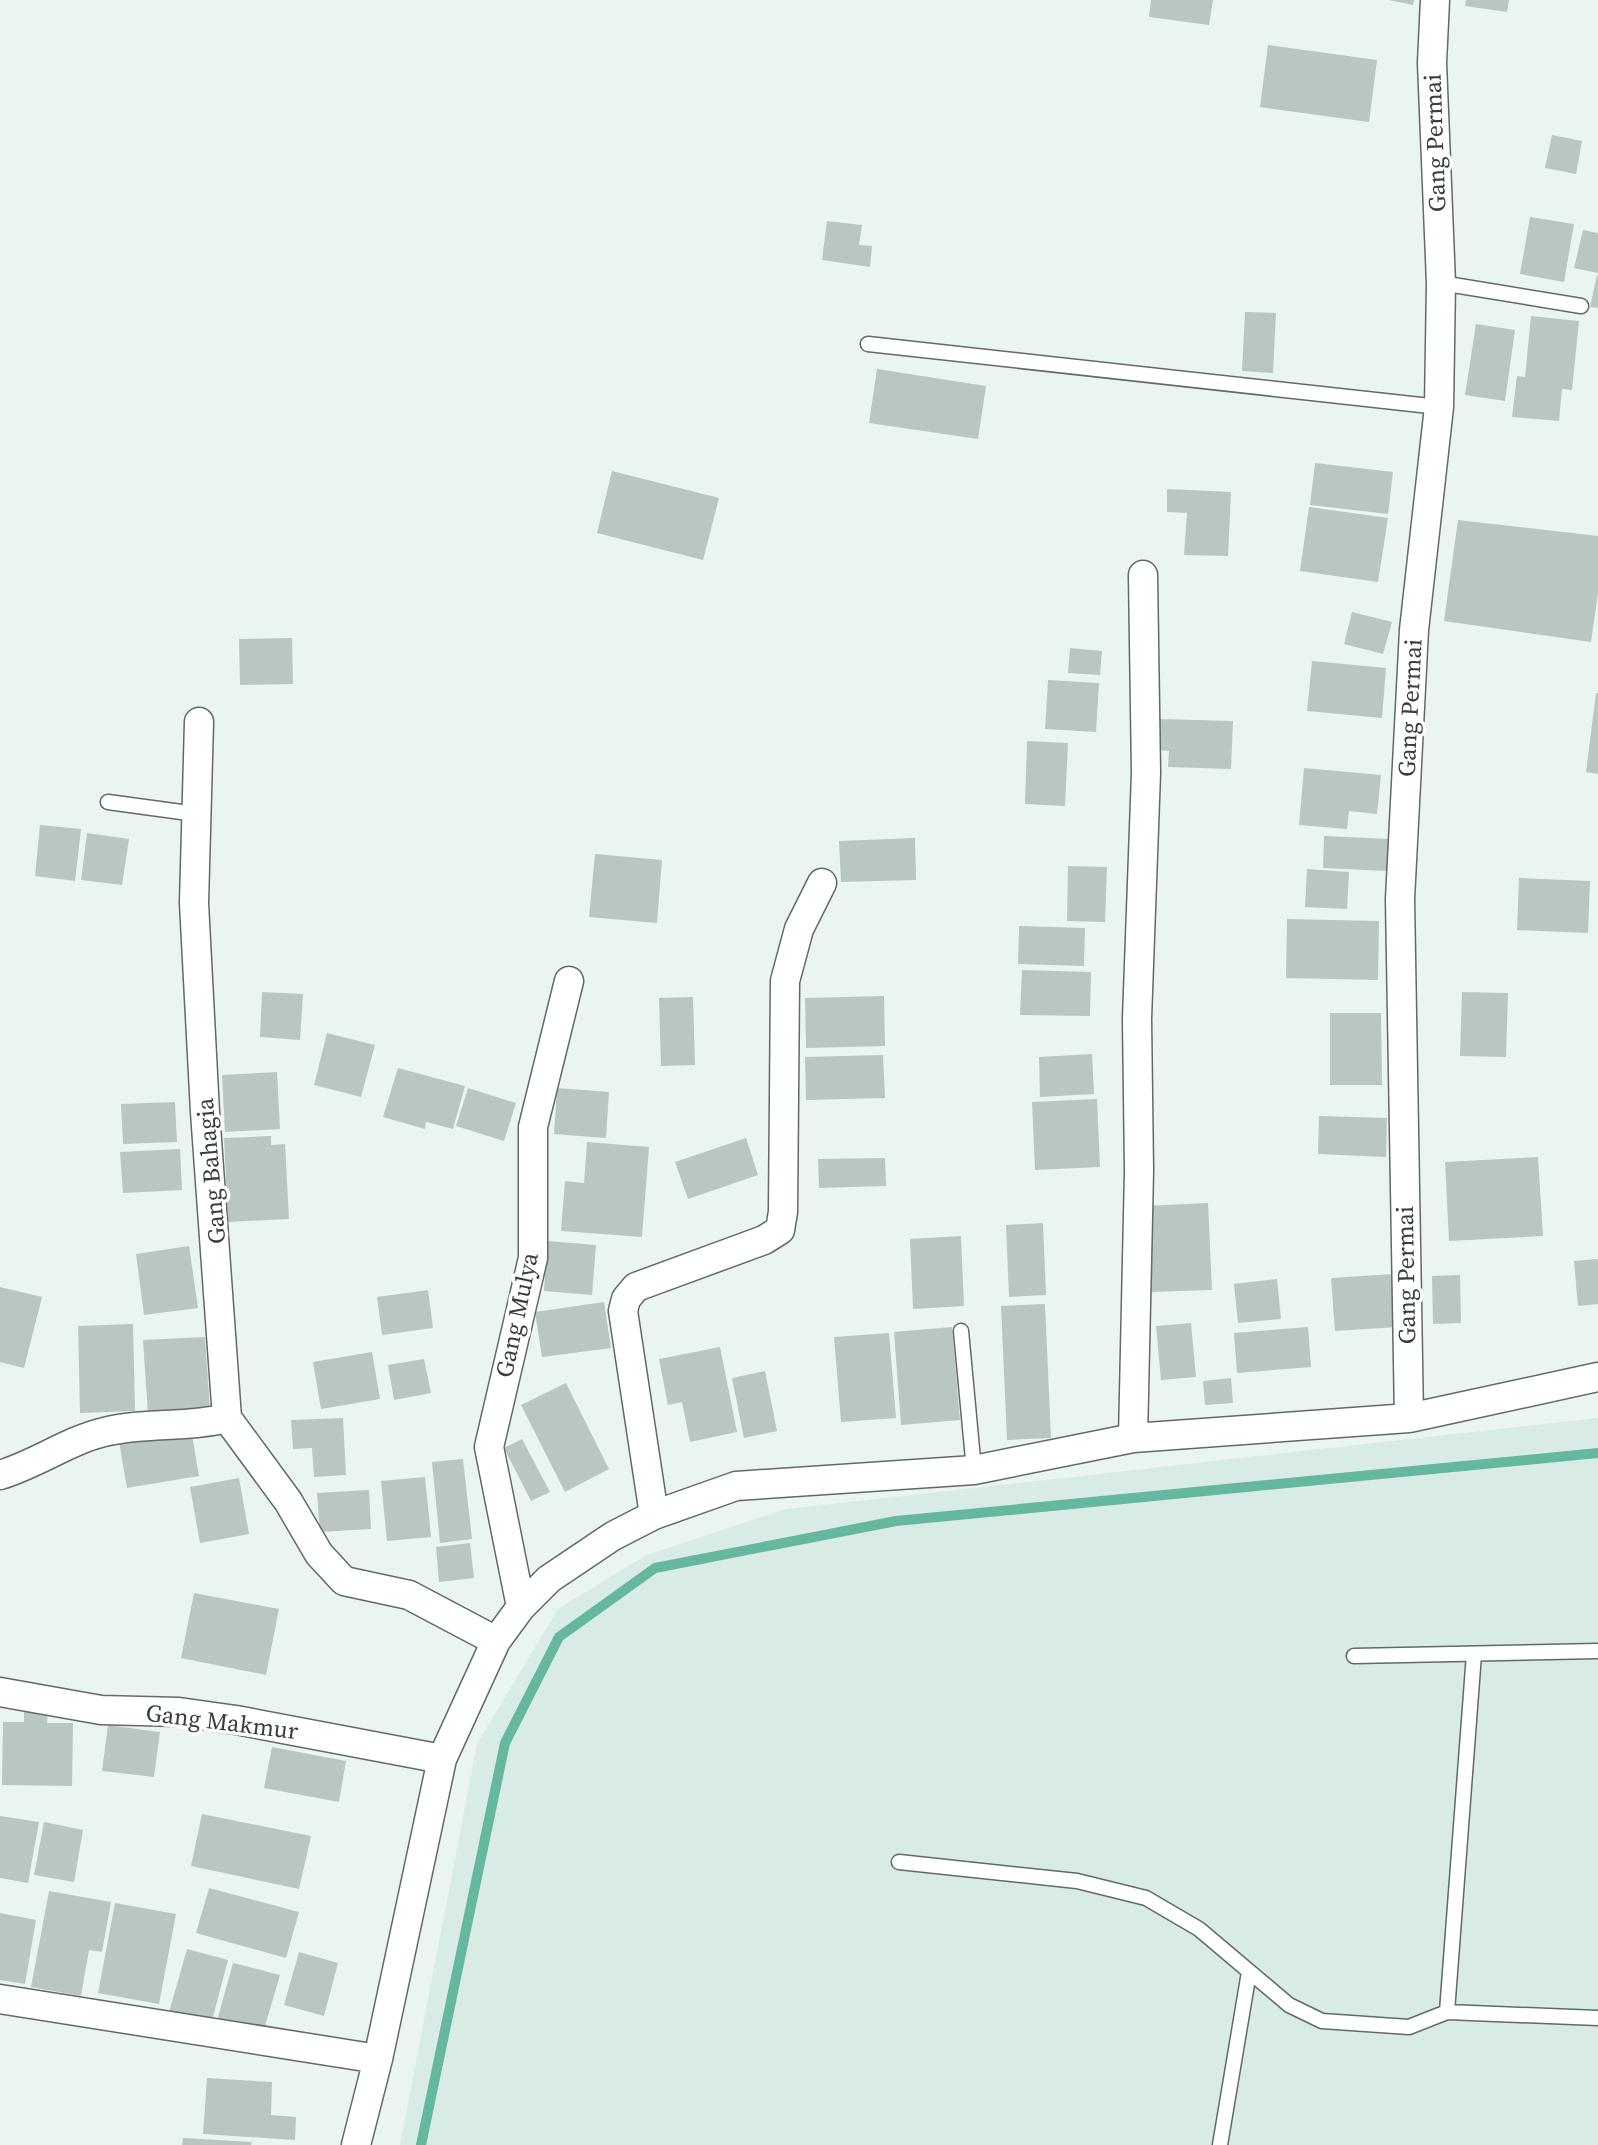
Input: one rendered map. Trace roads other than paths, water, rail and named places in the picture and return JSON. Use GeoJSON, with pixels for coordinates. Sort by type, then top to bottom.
{"type":"FeatureCollection","features":[{"type":"Feature","properties":{"kind":"street","name":"Gang Permai"},"geometry":{"type":"LineString","coordinates":[[1409,1418],[1400,899],[1413,630],[1439,407],[1441,283],[1432,63],[1435,0]]}},
{"type":"Feature","properties":{"kind":"street"},"geometry":{"type":"LineString","coordinates":[[1133,1438],[1139,1171],[1137,1019],[1146,773],[1143,575]]}},
{"type":"Feature","properties":{"kind":"street","name":"Gang Bahagia"},"geometry":{"type":"LineString","coordinates":[[199,722],[194,903],[228,1418]]}},
{"type":"Feature","properties":{"kind":"street"},"geometry":{"type":"LineString","coordinates":[[654,1515],[623,1311],[626,1299],[636,1287],[764,1240],[780,1230],[783,1212],[785,981],[799,929],[822,883]]}},
{"type":"Feature","properties":{"kind":"street","name":"Gang Mulya"},"geometry":{"type":"LineString","coordinates":[[521,1607],[489,1447],[533,1258],[533,1128],[569,981]]}},
{"type":"Feature","properties":{"kind":"street"},"geometry":{"type":"LineString","coordinates":[[352,2144],[378,2059],[442,1759],[496,1641],[521,1607],[549,1579],[613,1536],[654,1515],[736,1486],[974,1470],[1133,1438],[1409,1418],[1598,1377]]}},
{"type":"Feature","properties":{"kind":"street"},"geometry":{"type":"LineString","coordinates":[[0,1475],[25,1468],[78,1440],[107,1431],[201,1425],[228,1418],[288,1501],[319,1554],[344,1581],[409,1595],[496,1641]]}},
{"type":"Feature","properties":{"kind":"street","name":"Gang Makmur"},"geometry":{"type":"LineString","coordinates":[[0,1692],[101,1710],[178,1712],[250,1722],[442,1759]]}},
{"type":"Feature","properties":{"kind":"street"},"geometry":{"type":"LineString","coordinates":[[0,1998],[378,2059]]}},
{"type":"Feature","properties":{"kind":"lane"},"geometry":{"type":"LineString","coordinates":[[1441,283],[1581,306]]}},
{"type":"Feature","properties":{"kind":"lane"},"geometry":{"type":"LineString","coordinates":[[868,344],[1439,407]]}},
{"type":"Feature","properties":{"kind":"lane"},"geometry":{"type":"LineString","coordinates":[[108,802],[196,814]]}},
{"type":"Feature","properties":{"kind":"lane"},"geometry":{"type":"LineString","coordinates":[[961,1331],[974,1470]]}},
{"type":"Feature","properties":{"kind":"lane"},"geometry":{"type":"LineString","coordinates":[[1354,1656],[1598,1651]]}},
{"type":"Feature","properties":{"kind":"lane"},"geometry":{"type":"LineString","coordinates":[[1447,2012],[1474,1654]]}},
{"type":"Feature","properties":{"kind":"lane"},"geometry":{"type":"LineString","coordinates":[[899,1862],[1077,1881],[1146,1898],[1199,1929],[1289,2005],[1322,2021],[1409,2027],[1447,2012],[1598,2018]]}},
{"type":"Feature","properties":{"kind":"lane"},"geometry":{"type":"LineString","coordinates":[[1220,2145],[1249,1972]]}},
{"type":"Feature","properties":{"kind":"waterway"},"geometry":{"type":"LineString","coordinates":[[421,2145],[505,1743],[559,1637],[655,1568],[896,1521],[1598,1453]]}}]}
